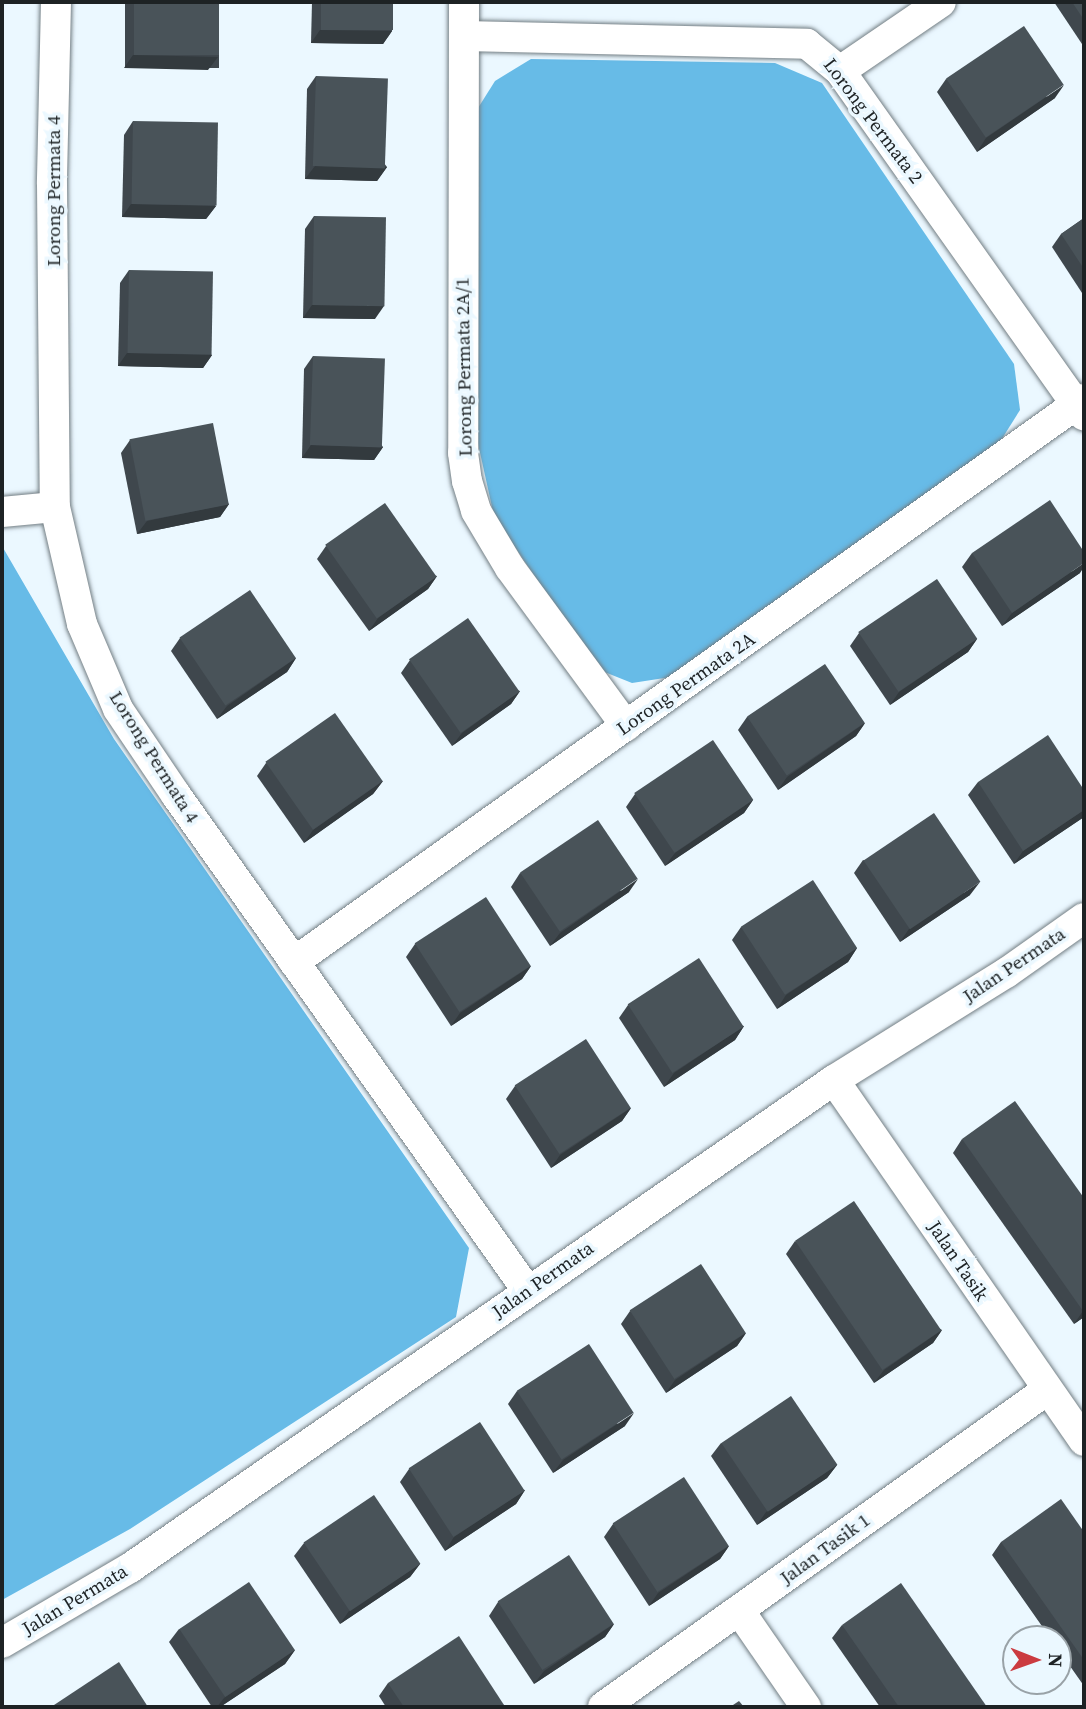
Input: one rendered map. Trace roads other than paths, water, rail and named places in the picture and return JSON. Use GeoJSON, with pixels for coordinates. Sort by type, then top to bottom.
{"type":"FeatureCollection","features":[{"type":"Feature","properties":{"kind":"street","name":"Lorong Permata 4"},"geometry":{"type":"LineString","coordinates":[[56,2],[52,184],[55,507],[82,624],[118,709],[527,1290]]}},
{"type":"Feature","properties":{"kind":"street","name":"Lorong Permata 2A/1"},"geometry":{"type":"LineString","coordinates":[[464,2],[463,453],[467,481],[475,511],[492,541],[626,726]]}},
{"type":"Feature","properties":{"kind":"street"},"geometry":{"type":"LineString","coordinates":[[840,71],[941,2]]}},
{"type":"Feature","properties":{"kind":"street","name":"Lorong Permata 2"},"geometry":{"type":"LineString","coordinates":[[464,36],[788,40],[807,44],[840,71],[1082,406]]}},
{"type":"Feature","properties":{"kind":"street","name":"Lorong Permata 2A"},"geometry":{"type":"LineString","coordinates":[[295,962],[1082,406]]}},
{"type":"Feature","properties":{"kind":"street"},"geometry":{"type":"LineString","coordinates":[[2,512],[55,507]]}},
{"type":"Feature","properties":{"kind":"street","name":"Jalan Permata"},"geometry":{"type":"LineString","coordinates":[[2,1643],[130,1568],[527,1290],[834,1080],[1084,918]]}},
{"type":"Feature","properties":{"kind":"street","name":"Jalan Tasik"},"geometry":{"type":"LineString","coordinates":[[834,1080],[1084,1441]]}},
{"type":"Feature","properties":{"kind":"street","name":"Jalan Tasik 1"},"geometry":{"type":"LineString","coordinates":[[603,1707],[1047,1390]]}},
{"type":"Feature","properties":{"kind":"street"},"geometry":{"type":"LineString","coordinates":[[739,1610],[806,1707]]}}]}
